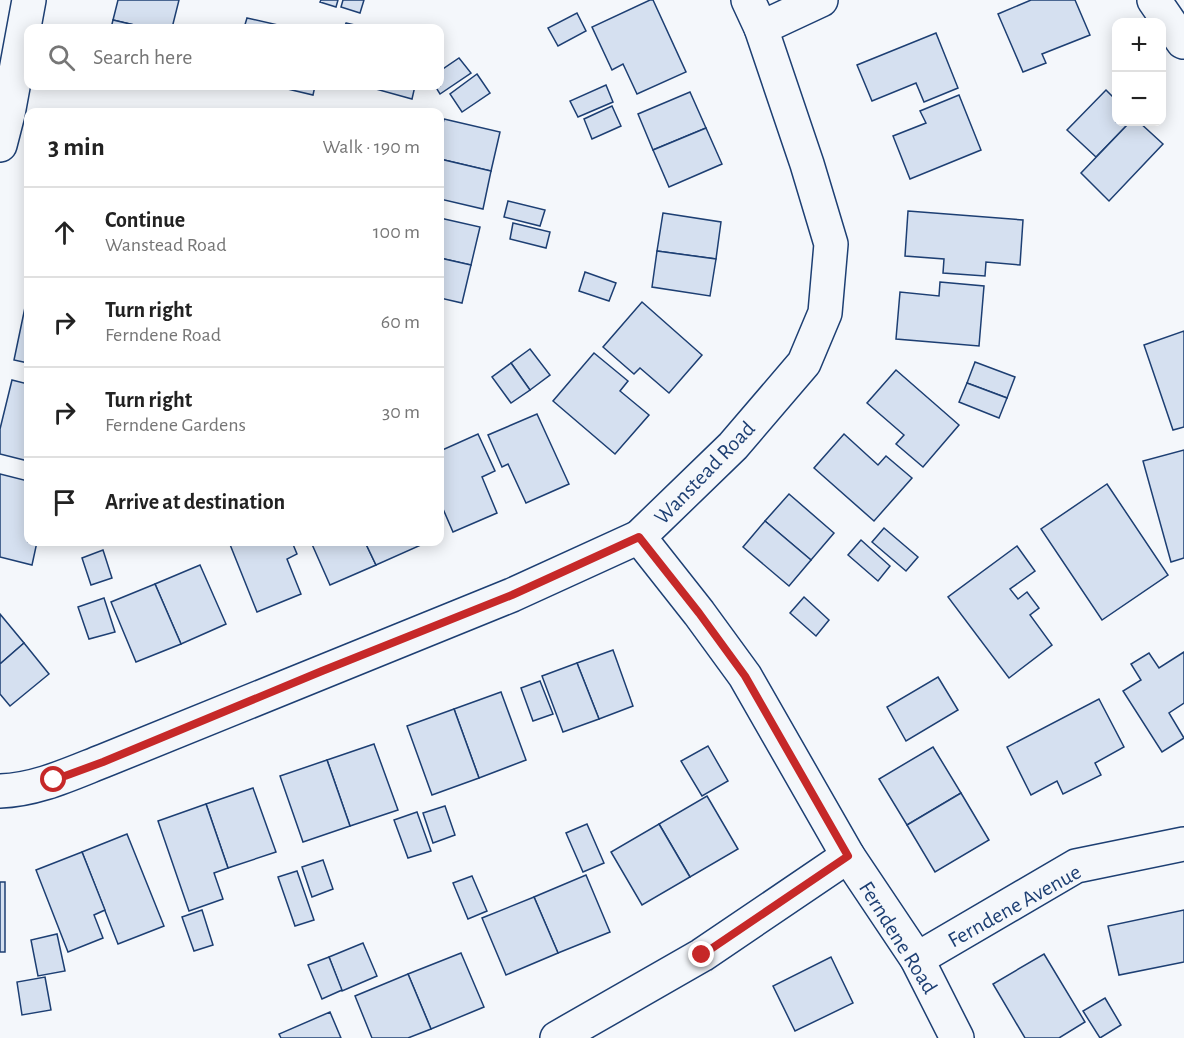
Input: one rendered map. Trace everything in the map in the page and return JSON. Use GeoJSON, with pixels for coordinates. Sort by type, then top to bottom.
{"type":"FeatureCollection","features":[{"type":"Feature","properties":{"kind":"street"},"geometry":{"type":"LineString","coordinates":[[27,24],[29,0]]}},
{"type":"Feature","properties":{"kind":"street"},"geometry":{"type":"LineString","coordinates":[[754,14],[821,0]]}},
{"type":"Feature","properties":{"kind":"street"},"geometry":{"type":"LineString","coordinates":[[1154,0],[1183,42]]}},
{"type":"Feature","properties":{"kind":"street","name":"Wanstead Road"},"geometry":{"type":"LineString","coordinates":[[0,791],[54,780],[103,762],[512,595],[639,537],[732,446],[804,363],[825,313],[831,244],[807,164],[754,14]]}},
{"type":"Feature","properties":{"kind":"street"},"geometry":{"type":"LineString","coordinates":[[0,145],[18,116],[24,53]]}},
{"type":"Feature","properties":{"kind":"street","name":"Ferndene Road"},"geometry":{"type":"LineString","coordinates":[[639,537],[745,676],[848,856],[917,959],[957,1038]]}},
{"type":"Feature","properties":{"kind":"street","name":"Ferndene Avenue"},"geometry":{"type":"LineString","coordinates":[[917,959],[1076,866],[1184,844]]}},
{"type":"Feature","properties":{"kind":"street"},"geometry":{"type":"LineString","coordinates":[[557,1038],[702,955],[848,856]]}},
{"type":"Feature","properties":{"kind":"building"},"geometry":{"type":"Polygon","coordinates":[[[118,0],[179,0],[173,24],[130,24],[113,20],[118,0]]]}},
{"type":"Feature","properties":{"kind":"building"},"geometry":{"type":"Polygon","coordinates":[[[321,0],[338,0],[336,7],[320,2],[321,0]]]}},
{"type":"Feature","properties":{"kind":"building"},"geometry":{"type":"Polygon","coordinates":[[[343,0],[364,0],[360,13],[341,7],[343,0]]]}},
{"type":"Feature","properties":{"kind":"building"},"geometry":{"type":"Polygon","coordinates":[[[653,0],[686,72],[637,94],[623,64],[612,70],[592,27],[653,0]]]}},
{"type":"Feature","properties":{"kind":"building"},"geometry":{"type":"Polygon","coordinates":[[[1031,0],[1075,0],[1090,35],[1042,54],[1046,63],[1023,72],[998,14],[1031,0]]]}},
{"type":"Feature","properties":{"kind":"building"},"geometry":{"type":"Polygon","coordinates":[[[577,13],[586,31],[558,46],[548,28],[577,13]]]}},
{"type":"Feature","properties":{"kind":"building"},"geometry":{"type":"Polygon","coordinates":[[[247,18],[274,24],[245,24],[247,18]]]}},
{"type":"Feature","properties":{"kind":"building"},"geometry":{"type":"Polygon","coordinates":[[[113,20],[130,24],[112,24],[113,20]]]}},
{"type":"Feature","properties":{"kind":"building"},"geometry":{"type":"Polygon","coordinates":[[[936,33],[958,88],[924,102],[916,83],[872,101],[857,65],[936,33]]]}},
{"type":"Feature","properties":{"kind":"building"},"geometry":{"type":"Polygon","coordinates":[[[459,58],[471,73],[440,94],[438,90],[444,90],[444,68],[459,58]]]}},
{"type":"Feature","properties":{"kind":"building"},"geometry":{"type":"Polygon","coordinates":[[[477,74],[490,93],[462,112],[450,94],[477,74]]]}},
{"type":"Feature","properties":{"kind":"building"},"geometry":{"type":"Polygon","coordinates":[[[606,85],[613,102],[578,117],[570,101],[606,85]]]}},
{"type":"Feature","properties":{"kind":"building"},"geometry":{"type":"Polygon","coordinates":[[[292,90],[314,90],[313,95],[292,90]]]}},
{"type":"Feature","properties":{"kind":"building"},"geometry":{"type":"Polygon","coordinates":[[[379,90],[414,90],[412,99],[379,90]]]}},
{"type":"Feature","properties":{"kind":"building"},"geometry":{"type":"Polygon","coordinates":[[[1106,90],[1112,96],[1112,126],[1126,126],[1096,157],[1067,130],[1106,90]]]}},
{"type":"Feature","properties":{"kind":"building"},"geometry":{"type":"Polygon","coordinates":[[[690,92],[706,128],[653,150],[638,114],[690,92]]]}},
{"type":"Feature","properties":{"kind":"building"},"geometry":{"type":"Polygon","coordinates":[[[959,95],[981,150],[910,179],[893,136],[926,123],[920,111],[959,95]]]}},
{"type":"Feature","properties":{"kind":"building"},"geometry":{"type":"Polygon","coordinates":[[[612,106],[621,126],[592,139],[584,119],[612,106]]]}},
{"type":"Feature","properties":{"kind":"building"},"geometry":{"type":"Polygon","coordinates":[[[444,119],[500,132],[491,171],[444,160],[444,119]]]}},
{"type":"Feature","properties":{"kind":"building"},"geometry":{"type":"Polygon","coordinates":[[[1126,126],[1143,126],[1163,144],[1109,201],[1081,173],[1126,126]]]}},
{"type":"Feature","properties":{"kind":"building"},"geometry":{"type":"Polygon","coordinates":[[[706,128],[722,164],[669,187],[653,150],[706,128]]]}},
{"type":"Feature","properties":{"kind":"building"},"geometry":{"type":"Polygon","coordinates":[[[444,160],[491,171],[483,209],[444,200],[444,160]]]}},
{"type":"Feature","properties":{"kind":"building"},"geometry":{"type":"Polygon","coordinates":[[[508,201],[545,210],[540,226],[504,217],[508,201]]]}},
{"type":"Feature","properties":{"kind":"building"},"geometry":{"type":"Polygon","coordinates":[[[908,211],[1023,220],[1020,265],[986,262],[985,276],[943,273],[944,259],[905,256],[908,211]]]}},
{"type":"Feature","properties":{"kind":"building"},"geometry":{"type":"Polygon","coordinates":[[[663,213],[721,222],[716,259],[657,251],[663,213]]]}},
{"type":"Feature","properties":{"kind":"building"},"geometry":{"type":"Polygon","coordinates":[[[444,219],[480,227],[471,265],[444,259],[444,219]]]}},
{"type":"Feature","properties":{"kind":"building"},"geometry":{"type":"Polygon","coordinates":[[[513,223],[550,232],[546,248],[510,239],[513,223]]]}},
{"type":"Feature","properties":{"kind":"building"},"geometry":{"type":"Polygon","coordinates":[[[657,251],[716,259],[710,296],[652,287],[657,251]]]}},
{"type":"Feature","properties":{"kind":"building"},"geometry":{"type":"Polygon","coordinates":[[[444,259],[471,265],[462,303],[444,299],[444,259]]]}},
{"type":"Feature","properties":{"kind":"building"},"geometry":{"type":"Polygon","coordinates":[[[585,272],[616,283],[609,301],[579,291],[585,272]]]}},
{"type":"Feature","properties":{"kind":"building"},"geometry":{"type":"Polygon","coordinates":[[[940,282],[984,286],[979,346],[896,339],[900,292],[939,296],[940,282]]]}},
{"type":"Feature","properties":{"kind":"building"},"geometry":{"type":"Polygon","coordinates":[[[642,302],[702,355],[669,393],[640,368],[634,374],[603,347],[642,302]]]}},
{"type":"Feature","properties":{"kind":"building"},"geometry":{"type":"Polygon","coordinates":[[[24,312],[24,362],[14,360],[24,312]]]}},
{"type":"Feature","properties":{"kind":"building"},"geometry":{"type":"Polygon","coordinates":[[[1184,331],[1184,427],[1173,430],[1144,345],[1184,331]]]}},
{"type":"Feature","properties":{"kind":"building"},"geometry":{"type":"Polygon","coordinates":[[[530,349],[550,375],[530,390],[511,363],[530,349]]]}},
{"type":"Feature","properties":{"kind":"building"},"geometry":{"type":"Polygon","coordinates":[[[594,353],[628,381],[620,391],[649,415],[615,454],[553,401],[594,353]]]}},
{"type":"Feature","properties":{"kind":"building"},"geometry":{"type":"Polygon","coordinates":[[[975,362],[1015,377],[1007,398],[967,383],[975,362]]]}},
{"type":"Feature","properties":{"kind":"building"},"geometry":{"type":"Polygon","coordinates":[[[511,363],[530,390],[511,403],[492,377],[511,363]]]}},
{"type":"Feature","properties":{"kind":"building"},"geometry":{"type":"Polygon","coordinates":[[[896,370],[959,425],[923,467],[896,444],[904,435],[867,403],[896,370]]]}},
{"type":"Feature","properties":{"kind":"building"},"geometry":{"type":"Polygon","coordinates":[[[12,380],[24,383],[24,460],[0,454],[0,429],[12,380]]]}},
{"type":"Feature","properties":{"kind":"building"},"geometry":{"type":"Polygon","coordinates":[[[967,383],[1007,398],[999,418],[959,402],[967,383]]]}},
{"type":"Feature","properties":{"kind":"building"},"geometry":{"type":"Polygon","coordinates":[[[537,414],[569,484],[526,503],[508,464],[502,467],[488,435],[537,414]]]}},
{"type":"Feature","properties":{"kind":"building"},"geometry":{"type":"Polygon","coordinates":[[[478,434],[495,471],[482,477],[497,513],[453,532],[444,511],[444,449],[478,434]]]}},
{"type":"Feature","properties":{"kind":"building"},"geometry":{"type":"Polygon","coordinates":[[[844,434],[878,465],[886,456],[912,478],[874,521],[814,468],[844,434]]]}},
{"type":"Feature","properties":{"kind":"building"},"geometry":{"type":"Polygon","coordinates":[[[1184,450],[1184,558],[1171,562],[1143,461],[1184,450]]]}},
{"type":"Feature","properties":{"kind":"building"},"geometry":{"type":"Polygon","coordinates":[[[0,474],[24,480],[24,546],[36,546],[32,565],[0,557],[0,474]]]}},
{"type":"Feature","properties":{"kind":"building"},"geometry":{"type":"Polygon","coordinates":[[[1107,484],[1168,575],[1102,620],[1041,529],[1107,484]]]}},
{"type":"Feature","properties":{"kind":"building"},"geometry":{"type":"Polygon","coordinates":[[[789,494],[834,533],[811,560],[765,521],[789,494]]]}},
{"type":"Feature","properties":{"kind":"building"},"geometry":{"type":"Polygon","coordinates":[[[765,521],[811,560],[789,586],[743,547],[765,521]]]}},
{"type":"Feature","properties":{"kind":"building"},"geometry":{"type":"Polygon","coordinates":[[[884,528],[918,557],[906,571],[872,542],[884,528]]]}},
{"type":"Feature","properties":{"kind":"building"},"geometry":{"type":"Polygon","coordinates":[[[861,540],[890,566],[878,581],[848,555],[861,540]]]}},
{"type":"Feature","properties":{"kind":"building"},"geometry":{"type":"Polygon","coordinates":[[[231,546],[294,546],[297,554],[287,559],[301,594],[257,612],[231,546]]]}},
{"type":"Feature","properties":{"kind":"building"},"geometry":{"type":"Polygon","coordinates":[[[313,546],[367,546],[376,565],[330,585],[313,546]]]}},
{"type":"Feature","properties":{"kind":"building"},"geometry":{"type":"Polygon","coordinates":[[[367,546],[419,546],[376,565],[367,546]]]}},
{"type":"Feature","properties":{"kind":"building"},"geometry":{"type":"Polygon","coordinates":[[[1017,546],[1035,571],[1010,589],[1018,599],[1027,592],[1039,608],[1030,615],[1052,645],[1009,678],[948,597],[1017,546]]]}},
{"type":"Feature","properties":{"kind":"building"},"geometry":{"type":"Polygon","coordinates":[[[103,550],[112,578],[91,585],[82,558],[103,550]]]}},
{"type":"Feature","properties":{"kind":"building"},"geometry":{"type":"Polygon","coordinates":[[[200,565],[226,624],[181,644],[155,584],[200,565]]]}},
{"type":"Feature","properties":{"kind":"building"},"geometry":{"type":"Polygon","coordinates":[[[155,584],[181,644],[136,662],[111,602],[155,584]]]}},
{"type":"Feature","properties":{"kind":"building"},"geometry":{"type":"Polygon","coordinates":[[[804,597],[829,620],[816,636],[790,613],[804,597]]]}},
{"type":"Feature","properties":{"kind":"building"},"geometry":{"type":"Polygon","coordinates":[[[104,598],[115,632],[89,639],[78,607],[104,598]]]}},
{"type":"Feature","properties":{"kind":"building"},"geometry":{"type":"Polygon","coordinates":[[[0,614],[24,643],[0,664],[0,614]]]}},
{"type":"Feature","properties":{"kind":"building"},"geometry":{"type":"Polygon","coordinates":[[[24,643],[49,674],[10,706],[0,694],[0,664],[24,643]]]}},
{"type":"Feature","properties":{"kind":"building"},"geometry":{"type":"Polygon","coordinates":[[[613,650],[633,706],[599,719],[577,663],[613,650]]]}},
{"type":"Feature","properties":{"kind":"building"},"geometry":{"type":"Polygon","coordinates":[[[1184,652],[1184,703],[1169,713],[1184,738],[1162,752],[1123,691],[1141,680],[1131,664],[1149,653],[1159,668],[1184,652]]]}},
{"type":"Feature","properties":{"kind":"building"},"geometry":{"type":"Polygon","coordinates":[[[577,663],[599,719],[563,732],[542,676],[577,663]]]}},
{"type":"Feature","properties":{"kind":"building"},"geometry":{"type":"Polygon","coordinates":[[[938,677],[958,710],[906,741],[887,707],[938,677]]]}},
{"type":"Feature","properties":{"kind":"building"},"geometry":{"type":"Polygon","coordinates":[[[540,681],[553,714],[533,721],[521,688],[540,681]]]}},
{"type":"Feature","properties":{"kind":"building"},"geometry":{"type":"Polygon","coordinates":[[[501,692],[526,760],[479,778],[454,709],[501,692]]]}},
{"type":"Feature","properties":{"kind":"building"},"geometry":{"type":"Polygon","coordinates":[[[1099,699],[1124,747],[1095,763],[1101,775],[1063,794],[1057,781],[1031,795],[1007,747],[1099,699]]]}},
{"type":"Feature","properties":{"kind":"building"},"geometry":{"type":"Polygon","coordinates":[[[454,709],[479,778],[432,795],[407,726],[454,709]]]}},
{"type":"Feature","properties":{"kind":"building"},"geometry":{"type":"Polygon","coordinates":[[[374,744],[398,810],[350,826],[327,760],[374,744]]]}},
{"type":"Feature","properties":{"kind":"building"},"geometry":{"type":"Polygon","coordinates":[[[708,746],[728,781],[702,796],[681,761],[708,746]]]}},
{"type":"Feature","properties":{"kind":"building"},"geometry":{"type":"Polygon","coordinates":[[[933,747],[961,793],[907,825],[879,779],[933,747]]]}},
{"type":"Feature","properties":{"kind":"building"},"geometry":{"type":"Polygon","coordinates":[[[327,760],[350,826],[303,842],[280,776],[327,760]]]}},
{"type":"Feature","properties":{"kind":"building"},"geometry":{"type":"Polygon","coordinates":[[[253,788],[276,852],[228,868],[206,804],[253,788]]]}},
{"type":"Feature","properties":{"kind":"building"},"geometry":{"type":"Polygon","coordinates":[[[961,793],[989,840],[935,872],[907,825],[961,793]]]}},
{"type":"Feature","properties":{"kind":"building"},"geometry":{"type":"Polygon","coordinates":[[[707,796],[738,849],[690,877],[659,824],[707,796]]]}},
{"type":"Feature","properties":{"kind":"building"},"geometry":{"type":"Polygon","coordinates":[[[206,804],[228,868],[214,873],[223,899],[189,911],[158,821],[206,804]]]}},
{"type":"Feature","properties":{"kind":"building"},"geometry":{"type":"Polygon","coordinates":[[[445,806],[455,835],[433,843],[423,813],[445,806]]]}},
{"type":"Feature","properties":{"kind":"building"},"geometry":{"type":"Polygon","coordinates":[[[417,812],[431,851],[408,858],[394,820],[417,812]]]}},
{"type":"Feature","properties":{"kind":"building"},"geometry":{"type":"Polygon","coordinates":[[[587,824],[604,863],[583,872],[566,833],[587,824]]]}},
{"type":"Feature","properties":{"kind":"building"},"geometry":{"type":"Polygon","coordinates":[[[659,824],[690,877],[642,905],[611,852],[659,824]]]}},
{"type":"Feature","properties":{"kind":"building"},"geometry":{"type":"Polygon","coordinates":[[[127,834],[164,926],[118,944],[82,852],[127,834]]]}},
{"type":"Feature","properties":{"kind":"building"},"geometry":{"type":"Polygon","coordinates":[[[82,852],[105,910],[94,915],[103,938],[68,952],[36,870],[82,852]]]}},
{"type":"Feature","properties":{"kind":"building"},"geometry":{"type":"Polygon","coordinates":[[[323,860],[333,889],[312,897],[302,867],[323,860]]]}},
{"type":"Feature","properties":{"kind":"building"},"geometry":{"type":"Polygon","coordinates":[[[297,871],[314,920],[295,926],[278,877],[297,871]]]}},
{"type":"Feature","properties":{"kind":"building"},"geometry":{"type":"Polygon","coordinates":[[[586,875],[610,932],[558,953],[534,897],[586,875]]]}},
{"type":"Feature","properties":{"kind":"building"},"geometry":{"type":"Polygon","coordinates":[[[472,876],[487,911],[468,919],[453,883],[472,876]]]}},
{"type":"Feature","properties":{"kind":"building"},"geometry":{"type":"Polygon","coordinates":[[[0,882],[5,882],[5,952],[0,952],[0,882]]]}},
{"type":"Feature","properties":{"kind":"building"},"geometry":{"type":"Polygon","coordinates":[[[534,897],[558,953],[506,975],[482,918],[534,897]]]}},
{"type":"Feature","properties":{"kind":"building"},"geometry":{"type":"Polygon","coordinates":[[[202,910],[213,945],[194,951],[182,917],[202,910]]]}},
{"type":"Feature","properties":{"kind":"building"},"geometry":{"type":"Polygon","coordinates":[[[1184,910],[1184,962],[1119,975],[1108,926],[1184,910]]]}},
{"type":"Feature","properties":{"kind":"building"},"geometry":{"type":"Polygon","coordinates":[[[57,934],[65,971],[38,976],[31,940],[57,934]]]}},
{"type":"Feature","properties":{"kind":"building"},"geometry":{"type":"Polygon","coordinates":[[[363,943],[377,976],[342,991],[329,957],[363,943]]]}},
{"type":"Feature","properties":{"kind":"building"},"geometry":{"type":"Polygon","coordinates":[[[461,953],[484,1007],[431,1029],[408,974],[461,953]]]}},
{"type":"Feature","properties":{"kind":"building"},"geometry":{"type":"Polygon","coordinates":[[[1044,954],[1085,1022],[1059,1038],[1025,1038],[993,984],[1044,954]]]}},
{"type":"Feature","properties":{"kind":"building"},"geometry":{"type":"Polygon","coordinates":[[[329,957],[342,990],[322,999],[308,965],[329,957]]]}},
{"type":"Feature","properties":{"kind":"building"},"geometry":{"type":"Polygon","coordinates":[[[831,957],[853,1003],[795,1031],[773,986],[831,957]]]}},
{"type":"Feature","properties":{"kind":"building"},"geometry":{"type":"Polygon","coordinates":[[[408,974],[431,1029],[408,1038],[372,1038],[355,996],[408,974]]]}},
{"type":"Feature","properties":{"kind":"building"},"geometry":{"type":"Polygon","coordinates":[[[45,977],[51,1010],[22,1015],[17,982],[45,977]]]}},
{"type":"Feature","properties":{"kind":"building"},"geometry":{"type":"Polygon","coordinates":[[[1105,998],[1121,1025],[1100,1038],[1083,1011],[1105,998]]]}},
{"type":"Feature","properties":{"kind":"building"},"geometry":{"type":"Polygon","coordinates":[[[330,1012],[341,1038],[281,1038],[279,1034],[330,1012]]]}},
{"type":"Feature","properties":{"kind":"route"},"geometry":{"type":"LineString","coordinates":[[54,780],[512,595],[639,537],[745,676],[848,856],[702,955]]}}]}
